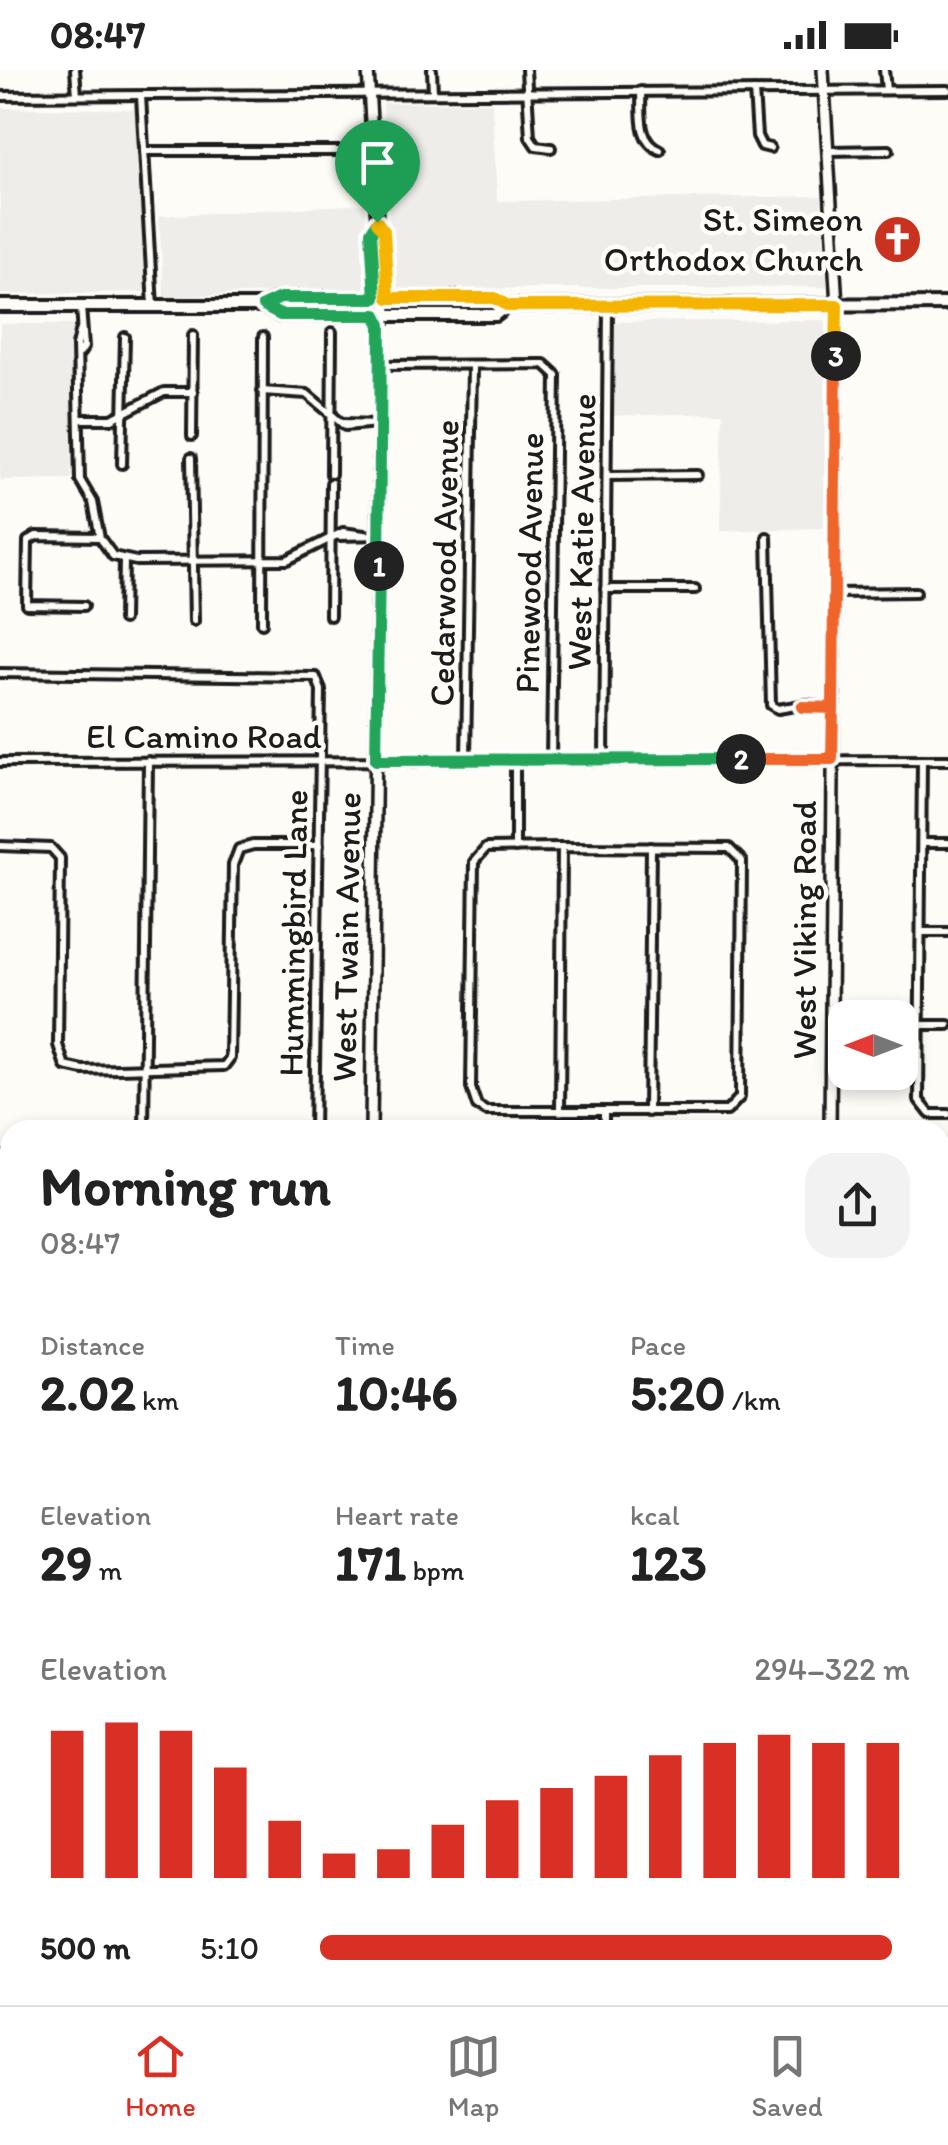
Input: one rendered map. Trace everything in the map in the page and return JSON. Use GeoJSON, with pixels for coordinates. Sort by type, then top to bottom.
{"type":"FeatureCollection","features":[{"type":"Feature","properties":{"kind":"main road"},"geometry":{"type":"LineString","coordinates":[[1,308],[263,306],[280,298],[495,298],[508,306],[948,304]]}},
{"type":"Feature","properties":{"kind":"main road"},"geometry":{"type":"LineString","coordinates":[[263,306],[280,315],[382,318],[496,314],[508,306]]}},
{"type":"Feature","properties":{"kind":"street"},"geometry":{"type":"LineString","coordinates":[[75,70],[77,95]]}},
{"type":"Feature","properties":{"kind":"street","name":"West Twain Avenue"},"geometry":{"type":"LineString","coordinates":[[368,70],[377,222],[384,231],[371,1120]]}},
{"type":"Feature","properties":{"kind":"street"},"geometry":{"type":"LineString","coordinates":[[432,70],[433,93]]}},
{"type":"Feature","properties":{"kind":"street"},"geometry":{"type":"LineString","coordinates":[[526,70],[530,137],[536,146],[550,148]]}},
{"type":"Feature","properties":{"kind":"street","name":"West Viking Road"},"geometry":{"type":"LineString","coordinates":[[823,70],[837,305],[830,1120]]}},
{"type":"Feature","properties":{"kind":"street"},"geometry":{"type":"LineString","coordinates":[[884,70],[886,90]]}},
{"type":"Feature","properties":{"kind":"street"},"geometry":{"type":"LineString","coordinates":[[0,96],[948,90]]}},
{"type":"Feature","properties":{"kind":"street"},"geometry":{"type":"LineString","coordinates":[[640,91],[643,135],[650,146],[660,150]]}},
{"type":"Feature","properties":{"kind":"street"},"geometry":{"type":"LineString","coordinates":[[754,91],[756,136],[762,146],[770,148]]}},
{"type":"Feature","properties":{"kind":"street"},"geometry":{"type":"LineString","coordinates":[[141,96],[153,307]]}},
{"type":"Feature","properties":{"kind":"street"},"geometry":{"type":"LineString","coordinates":[[828,151],[890,150]]}},
{"type":"Feature","properties":{"kind":"street"},"geometry":{"type":"LineString","coordinates":[[144,151],[355,151]]}},
{"type":"Feature","properties":{"kind":"street","name":"West Katie Avenue"},"geometry":{"type":"LineString","coordinates":[[604,759],[608,305]]}},
{"type":"Feature","properties":{"kind":"street"},"geometry":{"type":"LineString","coordinates":[[81,308],[84,347],[80,352],[80,480],[93,502],[99,537],[114,556],[124,560],[192,562],[261,560],[306,554],[350,532],[380,536]]}},
{"type":"Feature","properties":{"kind":"street"},"geometry":{"type":"LineString","coordinates":[[331,474],[332,332]]}},
{"type":"Feature","properties":{"kind":"street"},"geometry":{"type":"LineString","coordinates":[[192,436],[193,335]]}},
{"type":"Feature","properties":{"kind":"street"},"geometry":{"type":"LineString","coordinates":[[122,464],[125,336]]}},
{"type":"Feature","properties":{"kind":"street"},"geometry":{"type":"LineString","coordinates":[[262,622],[263,337]]}},
{"type":"Feature","properties":{"kind":"street","name":"Pinewood Avenue"},"geometry":{"type":"LineString","coordinates":[[472,366],[544,364],[552,368],[557,383],[551,760]]}},
{"type":"Feature","properties":{"kind":"street"},"geometry":{"type":"LineString","coordinates":[[381,365],[472,366]]}},
{"type":"Feature","properties":{"kind":"street","name":"Cedarwood Avenue"},"geometry":{"type":"LineString","coordinates":[[466,760],[472,366]]}},
{"type":"Feature","properties":{"kind":"street"},"geometry":{"type":"LineString","coordinates":[[262,391],[307,394],[342,423],[381,424]]}},
{"type":"Feature","properties":{"kind":"street"},"geometry":{"type":"LineString","coordinates":[[79,419],[112,419],[164,392],[192,392]]}},
{"type":"Feature","properties":{"kind":"street"},"geometry":{"type":"LineString","coordinates":[[192,458],[194,621]]}},
{"type":"Feature","properties":{"kind":"street"},"geometry":{"type":"LineString","coordinates":[[607,476],[698,474]]}},
{"type":"Feature","properties":{"kind":"street"},"geometry":{"type":"LineString","coordinates":[[330,616],[335,537],[331,483]]}},
{"type":"Feature","properties":{"kind":"street"},"geometry":{"type":"LineString","coordinates":[[84,606],[27,605],[28,541],[36,536],[99,537]]}},
{"type":"Feature","properties":{"kind":"street"},"geometry":{"type":"LineString","coordinates":[[767,537],[768,698],[778,709],[833,708]]}},
{"type":"Feature","properties":{"kind":"street"},"geometry":{"type":"LineString","coordinates":[[124,560],[124,620]]}},
{"type":"Feature","properties":{"kind":"street"},"geometry":{"type":"LineString","coordinates":[[605,589],[696,589]]}},
{"type":"Feature","properties":{"kind":"street"},"geometry":{"type":"LineString","coordinates":[[834,592],[916,592]]}},
{"type":"Feature","properties":{"kind":"street","name":"Hummingbird Lane"},"geometry":{"type":"LineString","coordinates":[[0,673],[240,672],[316,677],[321,690],[314,1120]]}},
{"type":"Feature","properties":{"kind":"street"},"geometry":{"type":"LineString","coordinates":[[144,1120],[148,760]]}},
{"type":"Feature","properties":{"kind":"street"},"geometry":{"type":"LineString","coordinates":[[516,760],[516,848]]}},
{"type":"Feature","properties":{"kind":"street"},"geometry":{"type":"LineString","coordinates":[[922,760],[919,1100],[923,1109],[948,1114]]}},
{"type":"Feature","properties":{"kind":"street","name":"El Camino Road"},"geometry":{"type":"LineString","coordinates":[[0,762],[948,760]]}},
{"type":"Feature","properties":{"kind":"street"},"geometry":{"type":"LineString","coordinates":[[922,843],[948,843]]}},
{"type":"Feature","properties":{"kind":"street"},"geometry":{"type":"LineString","coordinates":[[0,846],[40,846],[56,852],[60,858],[58,1046],[64,1066],[144,1070],[214,1069],[228,1062],[233,865],[239,849],[254,845],[319,845]]}},
{"type":"Feature","properties":{"kind":"street"},"geometry":{"type":"LineString","coordinates":[[560,1112],[562,847]]}},
{"type":"Feature","properties":{"kind":"street"},"geometry":{"type":"LineString","coordinates":[[648,1112],[651,847]]}},
{"type":"Feature","properties":{"kind":"street"},"geometry":{"type":"LineString","coordinates":[[486,848],[516,848],[729,848],[738,852],[742,860],[740,1097],[736,1106],[728,1111],[648,1112],[486,1111],[477,1106],[471,1088],[474,862],[486,848]]}},
{"type":"Feature","properties":{"kind":"street"},"geometry":{"type":"LineString","coordinates":[[921,932],[948,932]]}},
{"type":"Feature","properties":{"kind":"street"},"geometry":{"type":"LineString","coordinates":[[920,1025],[948,1025]]}},
{"type":"Feature","properties":{"kind":"street"},"geometry":{"type":"LineString","coordinates":[[604,1112],[604,1120]]}},
{"type":"Feature","properties":{"kind":"shaded area"},"geometry":{"type":"Polygon","coordinates":[[[492,102],[497,201],[821,196],[827,287],[393,289],[383,103],[492,102]]]}},
{"type":"Feature","properties":{"kind":"shaded area"},"geometry":{"type":"Polygon","coordinates":[[[0,108],[135,109],[145,292],[0,294],[0,108]]]}},
{"type":"Feature","properties":{"kind":"shaded area"},"geometry":{"type":"Polygon","coordinates":[[[365,204],[369,289],[164,297],[159,216],[365,204]]]}},
{"type":"Feature","properties":{"kind":"shaded area"},"geometry":{"type":"Polygon","coordinates":[[[826,320],[824,528],[720,531],[723,413],[601,416],[600,322],[826,320]]]}},
{"type":"Feature","properties":{"kind":"shaded area"},"geometry":{"type":"Polygon","coordinates":[[[0,324],[74,324],[71,479],[0,480],[0,324]]]}},
{"type":"Feature","properties":{"kind":"place","name":"St. Simeon Orthodox Church"},"geometry":{"type":"Point","coordinates":[898,239]}},
{"type":"Feature","properties":{"kind":"route"},"geometry":{"type":"LineString","coordinates":[[377,222],[371,232],[375,298],[280,298],[263,306],[280,315],[376,315],[381,325],[376,760],[832,759],[833,708],[816,704],[802,707],[833,708],[837,305],[508,306],[495,298],[388,298],[384,231],[377,222]]}}]}
